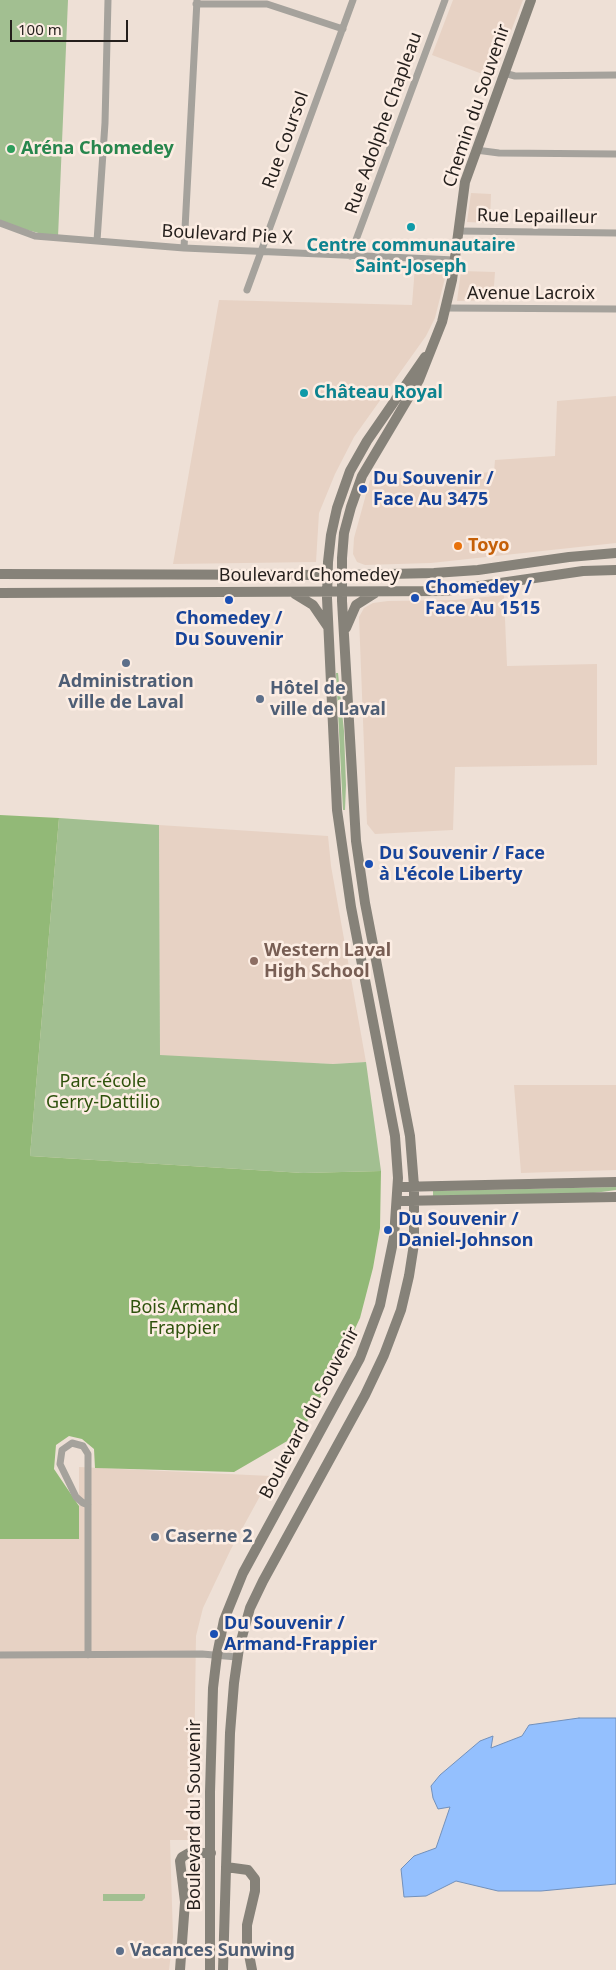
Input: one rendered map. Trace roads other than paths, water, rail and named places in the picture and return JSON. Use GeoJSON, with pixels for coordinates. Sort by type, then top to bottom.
{"type":"FeatureCollection","features":[{"type":"Feature","properties":{"kind":"street"},"geometry":{"type":"LineString","coordinates":[[97,242],[105,123],[108,0]]}},
{"type":"Feature","properties":{"kind":"street","name":"Rue Coursol"},"geometry":{"type":"LineString","coordinates":[[247,290],[353,0]]}},
{"type":"Feature","properties":{"kind":"street","name":"Rue Adolphe Chapleau"},"geometry":{"type":"LineString","coordinates":[[350,256],[445,0]]}},
{"type":"Feature","properties":{"kind":"street","name":"Chemin du Souvenir"},"geometry":{"type":"LineString","coordinates":[[435,341],[446,308],[455,260],[463,189],[531,0]]}},
{"type":"Feature","properties":{"kind":"street"},"geometry":{"type":"LineString","coordinates":[[184,248],[196,2],[267,4],[343,28]]}},
{"type":"Feature","properties":{"kind":"street"},"geometry":{"type":"LineString","coordinates":[[504,73],[515,76],[616,75]]}},
{"type":"Feature","properties":{"kind":"street"},"geometry":{"type":"LineString","coordinates":[[476,150],[499,153],[616,154]]}},
{"type":"Feature","properties":{"kind":"street","name":"Boulevard Pie X"},"geometry":{"type":"LineString","coordinates":[[0,224],[35,236],[97,242],[262,252],[455,260]]}},
{"type":"Feature","properties":{"kind":"street","name":"Rue Lepailleur"},"geometry":{"type":"LineString","coordinates":[[458,231],[616,233]]}},
{"type":"Feature","properties":{"kind":"street","name":"Avenue Lacroix"},"geometry":{"type":"LineString","coordinates":[[446,308],[616,309]]}},
{"type":"Feature","properties":{"kind":"street","name":"Boulevard du Souvenir"},"geometry":{"type":"LineString","coordinates":[[210,1970],[213,1688],[217,1655],[227,1610],[240,1578],[348,1382],[370,1336],[388,1271],[398,1201],[398,1159],[393,1124],[353,915],[337,810],[327,592],[332,527],[342,490],[350,471],[367,441],[435,341]]}},
{"type":"Feature","properties":{"kind":"street","name":"Boulevard du Souvenir"},"geometry":{"type":"LineString","coordinates":[[223,1970],[230,1733],[237,1657],[245,1626],[260,1585],[365,1395],[390,1343],[411,1265],[414,1244],[415,1201],[405,1108],[365,903],[356,846],[342,574],[344,533],[359,483],[419,380],[435,341]]}},
{"type":"Feature","properties":{"kind":"street","name":"Boulevard Chomedey"},"geometry":{"type":"LineString","coordinates":[[0,574],[459,572],[569,557],[616,553]]}},
{"type":"Feature","properties":{"kind":"street","name":"Boulevard Chomedey"},"geometry":{"type":"LineString","coordinates":[[0,593],[456,590],[583,572],[616,570]]}},
{"type":"Feature","properties":{"kind":"street"},"geometry":{"type":"LineString","coordinates":[[293,592],[313,605],[328,628]]}},
{"type":"Feature","properties":{"kind":"street"},"geometry":{"type":"LineString","coordinates":[[344,634],[356,605],[376,592]]}},
{"type":"Feature","properties":{"kind":"street"},"geometry":{"type":"LineString","coordinates":[[398,1187],[616,1182]]}},
{"type":"Feature","properties":{"kind":"street"},"geometry":{"type":"LineString","coordinates":[[398,1201],[616,1197]]}},
{"type":"Feature","properties":{"kind":"street"},"geometry":{"type":"LineString","coordinates":[[88,1505],[76,1497],[60,1464],[62,1450],[72,1443],[83,1446],[88,1454],[88,1505],[88,1655]]}},
{"type":"Feature","properties":{"kind":"street"},"geometry":{"type":"LineString","coordinates":[[0,1655],[217,1655],[237,1657]]}},
{"type":"Feature","properties":{"kind":"street"},"geometry":{"type":"LineString","coordinates":[[180,1970],[185,1902],[180,1861],[189,1853],[211,1853]]}},
{"type":"Feature","properties":{"kind":"street"},"geometry":{"type":"LineString","coordinates":[[226,1867],[248,1870],[255,1879],[255,1891],[247,1925],[247,1944],[252,1970]]}},
{"type":"Feature","properties":{"kind":"water"},"geometry":{"type":"Polygon","coordinates":[[[579,1718],[616,1718],[616,1884],[541,1891],[498,1891],[456,1881],[426,1896],[404,1897],[401,1869],[414,1856],[436,1848],[450,1807],[438,1809],[433,1798],[431,1786],[440,1775],[480,1741],[493,1736],[491,1748],[522,1736],[529,1725],[579,1718]]]}},
{"type":"Feature","properties":{"kind":"place","name":"Aréna Chomedey"},"geometry":{"type":"Point","coordinates":[11,149]}},
{"type":"Feature","properties":{"kind":"place","name":"Centre communautaire Saint-Joseph"},"geometry":{"type":"Point","coordinates":[411,227]}},
{"type":"Feature","properties":{"kind":"place","name":"Château Royal"},"geometry":{"type":"Point","coordinates":[304,393]}},
{"type":"Feature","properties":{"kind":"place","name":"Du Souvenir / Face Au 3475"},"geometry":{"type":"Point","coordinates":[363,489]}},
{"type":"Feature","properties":{"kind":"place","name":"Toyo"},"geometry":{"type":"Point","coordinates":[458,546]}},
{"type":"Feature","properties":{"kind":"place","name":"Chomedey / Face Au 1515"},"geometry":{"type":"Point","coordinates":[415,598]}},
{"type":"Feature","properties":{"kind":"place","name":"Chomedey / Du Souvenir"},"geometry":{"type":"Point","coordinates":[229,600]}},
{"type":"Feature","properties":{"kind":"place","name":"Administration ville de Laval"},"geometry":{"type":"Point","coordinates":[126,663]}},
{"type":"Feature","properties":{"kind":"place","name":"Hôtel de ville de Laval"},"geometry":{"type":"Point","coordinates":[260,699]}},
{"type":"Feature","properties":{"kind":"place","name":"Du Souvenir / Face à L'école Liberty"},"geometry":{"type":"Point","coordinates":[369,864]}},
{"type":"Feature","properties":{"kind":"place","name":"Western Laval High School"},"geometry":{"type":"Point","coordinates":[254,961]}},
{"type":"Feature","properties":{"kind":"place","name":"Du Souvenir / Daniel-Johnson"},"geometry":{"type":"Point","coordinates":[388,1230]}},
{"type":"Feature","properties":{"kind":"place","name":"Caserne 2"},"geometry":{"type":"Point","coordinates":[155,1537]}},
{"type":"Feature","properties":{"kind":"place","name":"Du Souvenir / Armand-Frappier"},"geometry":{"type":"Point","coordinates":[214,1634]}},
{"type":"Feature","properties":{"kind":"place","name":"Vacances Sunwing"},"geometry":{"type":"Point","coordinates":[120,1951]}},
{"type":"Feature","properties":{"kind":"park label","name":"Parc-école Gerry-Dattilio"},"geometry":{"type":"Point","coordinates":[103,1092]}},
{"type":"Feature","properties":{"kind":"park label","name":"Bois Armand Frappier"},"geometry":{"type":"Point","coordinates":[184,1318]}}]}
